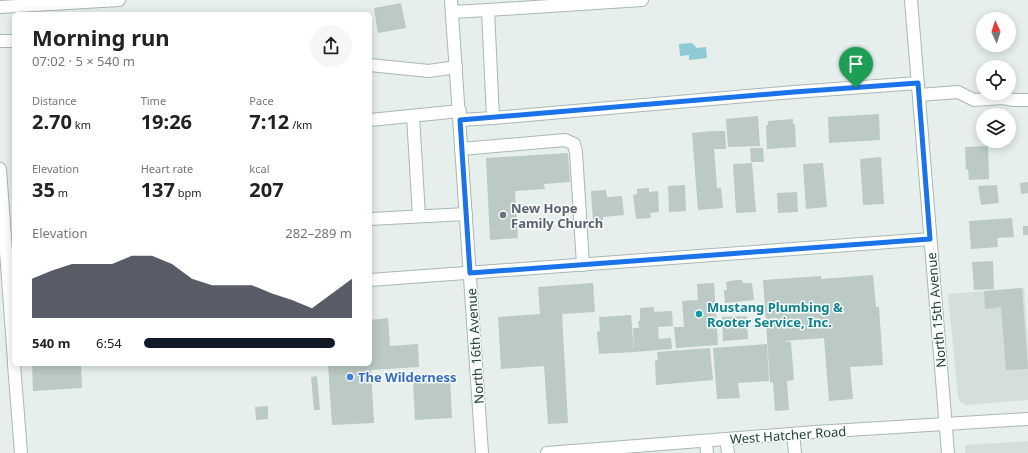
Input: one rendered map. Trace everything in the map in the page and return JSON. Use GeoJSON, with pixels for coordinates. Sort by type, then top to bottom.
{"type":"FeatureCollection","features":[{"type":"Feature","properties":{"kind":"street"},"geometry":{"type":"LineString","coordinates":[[0,7],[119,0]]}},
{"type":"Feature","properties":{"kind":"street","name":"North 16th Avenue"},"geometry":{"type":"LineString","coordinates":[[451,0],[482,453]]}},
{"type":"Feature","properties":{"kind":"street"},"geometry":{"type":"LineString","coordinates":[[452,12],[642,0]]}},
{"type":"Feature","properties":{"kind":"street","name":"North 15th Avenue"},"geometry":{"type":"LineString","coordinates":[[911,0],[948,453]]}},
{"type":"Feature","properties":{"kind":"street"},"geometry":{"type":"LineString","coordinates":[[488,10],[493,118]]}},
{"type":"Feature","properties":{"kind":"street"},"geometry":{"type":"LineString","coordinates":[[0,41],[12,41]]}},
{"type":"Feature","properties":{"kind":"street"},"geometry":{"type":"LineString","coordinates":[[372,65],[429,71],[456,67]]}},
{"type":"Feature","properties":{"kind":"street"},"geometry":{"type":"LineString","coordinates":[[372,120],[413,116],[493,118],[794,92],[918,89],[958,92],[974,100],[1028,100]]}},
{"type":"Feature","properties":{"kind":"street"},"geometry":{"type":"LineString","coordinates":[[413,116],[419,216]]}},
{"type":"Feature","properties":{"kind":"street"},"geometry":{"type":"LineString","coordinates":[[461,149],[565,140],[574,144],[576,152],[582,265]]}},
{"type":"Feature","properties":{"kind":"street"},"geometry":{"type":"LineString","coordinates":[[0,169],[12,305]]}},
{"type":"Feature","properties":{"kind":"street"},"geometry":{"type":"LineString","coordinates":[[372,219],[466,214]]}},
{"type":"Feature","properties":{"kind":"street"},"geometry":{"type":"LineString","coordinates":[[372,280],[930,239]]}},
{"type":"Feature","properties":{"kind":"street"},"geometry":{"type":"LineString","coordinates":[[14,366],[21,453]]}},
{"type":"Feature","properties":{"kind":"street","name":"West Hatcher Road"},"geometry":{"type":"LineString","coordinates":[[547,453],[670,448],[706,440],[1028,418]]}},
{"type":"Feature","properties":{"kind":"street"},"geometry":{"type":"LineString","coordinates":[[793,434],[795,453]]}},
{"type":"Feature","properties":{"kind":"street"},"geometry":{"type":"LineString","coordinates":[[726,439],[728,453]]}},
{"type":"Feature","properties":{"kind":"street"},"geometry":{"type":"LineString","coordinates":[[706,440],[707,453]]}},
{"type":"Feature","properties":{"kind":"shaded area"},"geometry":{"type":"Polygon","coordinates":[[[1024,288],[1028,347],[1028,400],[966,405],[961,402],[958,397],[948,294],[1024,288]]]}},
{"type":"Feature","properties":{"kind":"shaded area"},"geometry":{"type":"Polygon","coordinates":[[[1028,441],[1028,453],[965,453],[965,445],[1028,441]]]}},
{"type":"Feature","properties":{"kind":"water"},"geometry":{"type":"Polygon","coordinates":[[[692,43],[697,48],[706,47],[707,58],[689,60],[689,55],[680,56],[679,44],[692,43]]]}},
{"type":"Feature","properties":{"kind":"building"},"geometry":{"type":"Polygon","coordinates":[[[401,3],[406,28],[378,33],[374,8],[401,3]]]}},
{"type":"Feature","properties":{"kind":"building"},"geometry":{"type":"Polygon","coordinates":[[[879,114],[880,140],[829,143],[828,117],[879,114]]]}},
{"type":"Feature","properties":{"kind":"building"},"geometry":{"type":"Polygon","coordinates":[[[758,116],[760,146],[728,147],[726,119],[758,116]]]}},
{"type":"Feature","properties":{"kind":"building"},"geometry":{"type":"Polygon","coordinates":[[[793,119],[793,124],[795,124],[796,147],[767,149],[766,125],[768,125],[768,121],[793,119]]]}},
{"type":"Feature","properties":{"kind":"building"},"geometry":{"type":"Polygon","coordinates":[[[725,131],[726,149],[714,149],[717,188],[721,188],[723,208],[698,210],[692,133],[725,131]]]}},
{"type":"Feature","properties":{"kind":"building"},"geometry":{"type":"Polygon","coordinates":[[[965,147],[988,148],[989,179],[969,180],[968,169],[966,170],[965,147]]]}},
{"type":"Feature","properties":{"kind":"building"},"geometry":{"type":"Polygon","coordinates":[[[750,148],[763,148],[764,162],[751,162],[750,148]]]}},
{"type":"Feature","properties":{"kind":"building","name":"New Hope Family Church"},"geometry":{"type":"Polygon","coordinates":[[[568,153],[570,182],[544,184],[545,189],[515,191],[518,238],[490,240],[486,158],[568,153]]]}},
{"type":"Feature","properties":{"kind":"building"},"geometry":{"type":"Polygon","coordinates":[[[881,157],[884,204],[863,205],[860,159],[881,157]]]}},
{"type":"Feature","properties":{"kind":"building"},"geometry":{"type":"Polygon","coordinates":[[[752,163],[756,212],[736,213],[733,164],[752,163]]]}},
{"type":"Feature","properties":{"kind":"building"},"geometry":{"type":"Polygon","coordinates":[[[823,163],[827,207],[806,209],[803,164],[823,163]]]}},
{"type":"Feature","properties":{"kind":"building"},"geometry":{"type":"Polygon","coordinates":[[[1028,182],[1028,193],[1021,194],[1020,183],[1028,182]]]}},
{"type":"Feature","properties":{"kind":"building"},"geometry":{"type":"Polygon","coordinates":[[[685,185],[686,211],[669,212],[668,186],[685,185]]]}},
{"type":"Feature","properties":{"kind":"building"},"geometry":{"type":"Polygon","coordinates":[[[997,185],[999,203],[981,205],[978,186],[997,185]]]}},
{"type":"Feature","properties":{"kind":"building"},"geometry":{"type":"Polygon","coordinates":[[[649,188],[649,192],[658,191],[659,212],[650,213],[651,218],[636,219],[633,195],[637,194],[637,189],[649,188]]]}},
{"type":"Feature","properties":{"kind":"building"},"geometry":{"type":"Polygon","coordinates":[[[606,190],[607,197],[622,196],[624,215],[603,217],[603,221],[593,222],[591,191],[606,190]]]}},
{"type":"Feature","properties":{"kind":"building"},"geometry":{"type":"Polygon","coordinates":[[[797,192],[798,212],[778,213],[777,193],[797,192]]]}},
{"type":"Feature","properties":{"kind":"building"},"geometry":{"type":"Polygon","coordinates":[[[1012,218],[1014,237],[997,238],[998,247],[971,249],[969,221],[1012,218]]]}},
{"type":"Feature","properties":{"kind":"building"},"geometry":{"type":"Polygon","coordinates":[[[1023,226],[1028,226],[1028,235],[1023,235],[1023,226]]]}},
{"type":"Feature","properties":{"kind":"building"},"geometry":{"type":"Polygon","coordinates":[[[993,261],[994,289],[974,290],[972,262],[993,261]]]}},
{"type":"Feature","properties":{"kind":"building"},"geometry":{"type":"Polygon","coordinates":[[[873,275],[876,307],[879,307],[883,365],[850,367],[853,399],[829,401],[824,338],[784,341],[791,342],[794,380],[787,381],[789,410],[775,411],[773,382],[770,383],[763,280],[821,276],[821,279],[873,275]]]}},
{"type":"Feature","properties":{"kind":"building"},"geometry":{"type":"Polygon","coordinates":[[[742,280],[743,283],[752,283],[754,300],[725,303],[724,290],[727,290],[726,282],[742,280]]]}},
{"type":"Feature","properties":{"kind":"building"},"geometry":{"type":"Polygon","coordinates":[[[593,283],[595,312],[562,314],[568,423],[548,424],[544,366],[501,369],[498,317],[540,314],[538,287],[593,283]]]}},
{"type":"Feature","properties":{"kind":"building","name":"Mustang Plumbing & Rooter Service, Inc."},"geometry":{"type":"Polygon","coordinates":[[[714,283],[718,345],[676,348],[674,327],[684,327],[682,301],[698,300],[697,284],[714,283]]]}},
{"type":"Feature","properties":{"kind":"building"},"geometry":{"type":"Polygon","coordinates":[[[1022,288],[1028,369],[1006,370],[1001,307],[985,309],[984,291],[1022,288]]]}},
{"type":"Feature","properties":{"kind":"building"},"geometry":{"type":"Polygon","coordinates":[[[654,307],[654,312],[672,311],[673,326],[658,327],[659,339],[671,338],[672,349],[634,352],[633,328],[639,328],[638,321],[640,321],[640,308],[654,307]]]}},
{"type":"Feature","properties":{"kind":"building"},"geometry":{"type":"Polygon","coordinates":[[[631,315],[634,352],[599,354],[597,332],[600,331],[599,317],[631,315]]]}},
{"type":"Feature","properties":{"kind":"building"},"geometry":{"type":"Polygon","coordinates":[[[747,316],[748,339],[723,341],[722,317],[747,316]]]}},
{"type":"Feature","properties":{"kind":"building","name":"The Wilderness"},"geometry":{"type":"Polygon","coordinates":[[[388,318],[390,346],[418,344],[419,367],[371,370],[374,423],[332,425],[328,366],[372,366],[372,320],[388,318]]]}},
{"type":"Feature","properties":{"kind":"building"},"geometry":{"type":"Polygon","coordinates":[[[767,344],[769,381],[738,383],[740,398],[717,399],[713,348],[767,344]]]}},
{"type":"Feature","properties":{"kind":"building"},"geometry":{"type":"Polygon","coordinates":[[[710,348],[713,380],[656,385],[655,361],[658,360],[657,352],[710,348]]]}},
{"type":"Feature","properties":{"kind":"building"},"geometry":{"type":"Polygon","coordinates":[[[32,366],[81,366],[82,388],[33,391],[32,366]]]}},
{"type":"Feature","properties":{"kind":"building"},"geometry":{"type":"Polygon","coordinates":[[[317,376],[320,410],[314,410],[311,377],[317,376]]]}},
{"type":"Feature","properties":{"kind":"building"},"geometry":{"type":"Polygon","coordinates":[[[450,379],[452,418],[415,420],[413,382],[450,379]]]}},
{"type":"Feature","properties":{"kind":"building"},"geometry":{"type":"Polygon","coordinates":[[[268,406],[268,419],[256,420],[255,407],[268,406]]]}},
{"type":"Feature","properties":{"kind":"place","name":"New Hope Family Church"},"geometry":{"type":"Point","coordinates":[503,215]}},
{"type":"Feature","properties":{"kind":"place","name":"Mustang Plumbing & Rooter Service, Inc."},"geometry":{"type":"Point","coordinates":[699,314]}},
{"type":"Feature","properties":{"kind":"place","name":"The Wilderness"},"geometry":{"type":"Point","coordinates":[350,377]}},
{"type":"Feature","properties":{"kind":"route"},"geometry":{"type":"LineString","coordinates":[[918,83],[930,239],[470,273],[460,120],[856,88],[918,83]]}}]}
